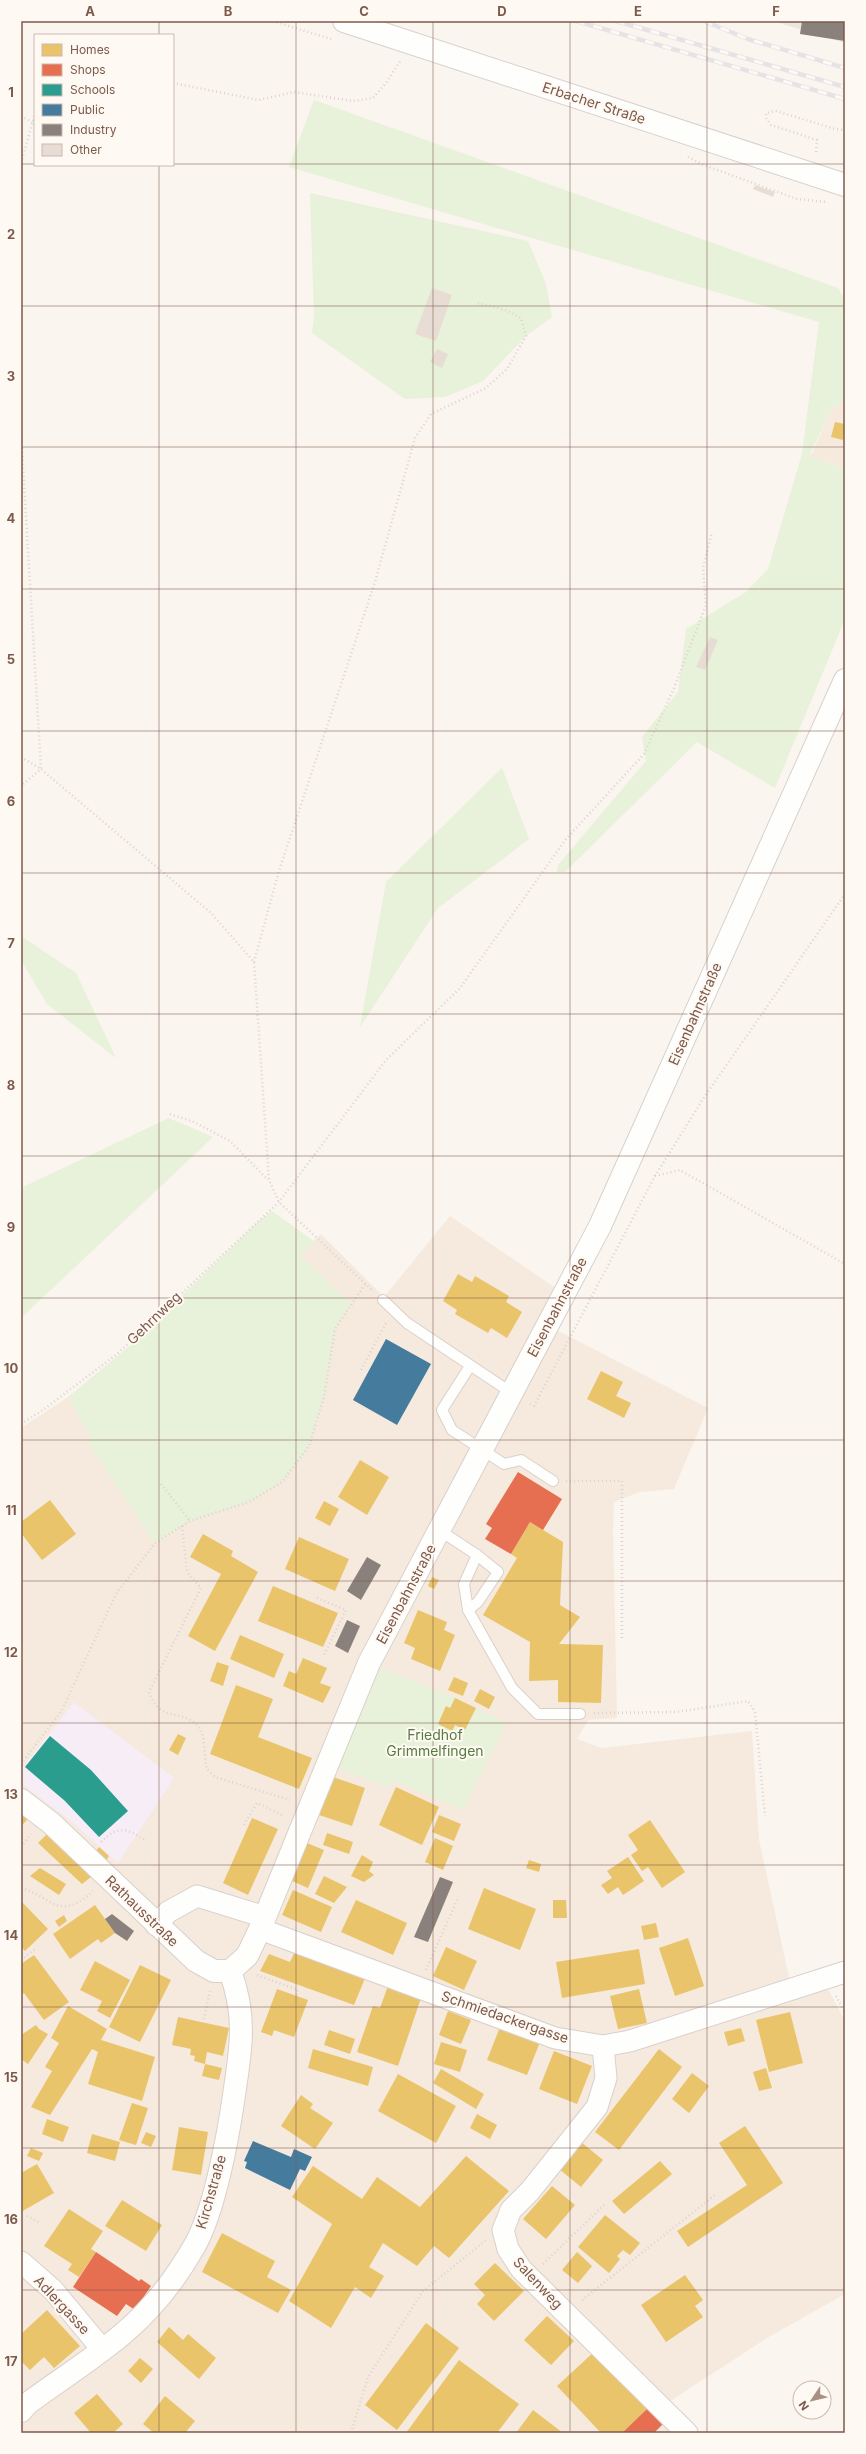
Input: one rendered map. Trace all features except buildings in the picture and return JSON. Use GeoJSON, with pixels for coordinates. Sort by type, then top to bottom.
{"type":"FeatureCollection","features":[{"type":"Feature","properties":{"kind":"street","name":"Erbacher Straße"},"geometry":{"type":"LineString","coordinates":[[344,21],[845,186]]}},
{"type":"Feature","properties":{"kind":"street","name":"Eisenbahnstraße"},"geometry":{"type":"LineString","coordinates":[[263,1923],[369,1663],[600,1226],[845,680]]}},
{"type":"Feature","properties":{"kind":"street","name":"Rathausstraße"},"geometry":{"type":"LineString","coordinates":[[21,1800],[51,1823],[156,1925],[196,1961],[214,1971],[235,1968]]}},
{"type":"Feature","properties":{"kind":"street","name":"Schmiedackergasse"},"geometry":{"type":"LineString","coordinates":[[156,1925],[168,1912],[197,1896],[418,1987],[555,2038],[603,2046],[630,2041],[845,1972]]}},
{"type":"Feature","properties":{"kind":"street"},"geometry":{"type":"LineString","coordinates":[[235,1968],[247,1956],[263,1923]]}},
{"type":"Feature","properties":{"kind":"street","name":"Kirchstraße"},"geometry":{"type":"LineString","coordinates":[[21,2411],[27,2404],[125,2332],[151,2306],[174,2278],[196,2245],[209,2211],[230,2122],[240,2048],[241,2008],[235,1968]]}},
{"type":"Feature","properties":{"kind":"street"},"geometry":{"type":"LineString","coordinates":[[503,2230],[511,2210],[530,2191],[597,2107],[606,2078],[603,2046]]}},
{"type":"Feature","properties":{"kind":"street","name":"Salenweg"},"geometry":{"type":"LineString","coordinates":[[503,2230],[508,2249],[521,2269],[687,2433]]}},
{"type":"Feature","properties":{"kind":"street","name":"Adlergasse"},"geometry":{"type":"LineString","coordinates":[[21,2262],[53,2290],[102,2349]]}},
{"type":"Feature","properties":{"kind":"lane"},"geometry":{"type":"LineString","coordinates":[[383,1300],[407,1322],[512,1393]]}},
{"type":"Feature","properties":{"kind":"lane"},"geometry":{"type":"LineString","coordinates":[[470,1366],[442,1410],[452,1430],[504,1464],[521,1460],[553,1481]]}},
{"type":"Feature","properties":{"kind":"lane"},"geometry":{"type":"LineString","coordinates":[[439,1530],[477,1555],[498,1572],[478,1602],[468,1610]]}},
{"type":"Feature","properties":{"kind":"lane"},"geometry":{"type":"LineString","coordinates":[[477,1555],[464,1584],[468,1610],[512,1688],[538,1714],[580,1714]]}},
{"type":"Feature","properties":{"kind":"path"},"geometry":{"type":"LineString","coordinates":[[174,83],[259,100],[294,92],[353,101],[373,98],[386,83],[412,44]]}},
{"type":"Feature","properties":{"kind":"path"},"geometry":{"type":"LineString","coordinates":[[816,152],[817,140],[772,125],[766,118],[766,113],[776,111],[835,129],[845,130]]}},
{"type":"Feature","properties":{"kind":"path"},"geometry":{"type":"LineString","coordinates":[[21,116],[34,123],[21,163]]}},
{"type":"Feature","properties":{"kind":"path"},"geometry":{"type":"LineString","coordinates":[[383,1300],[279,1202],[269,1180],[254,962],[279,871],[374,582],[415,438],[431,414],[486,388],[507,369],[526,336],[521,318],[505,310],[477,303]]}},
{"type":"Feature","properties":{"kind":"path"},"geometry":{"type":"LineString","coordinates":[[21,432],[41,769]]}},
{"type":"Feature","properties":{"kind":"path","name":"Gehrnweg"},"geometry":{"type":"LineString","coordinates":[[21,1424],[43,1410],[117,1354],[279,1202],[386,1060],[460,988],[566,839],[644,754],[674,688],[706,605],[703,568],[712,532]]}},
{"type":"Feature","properties":{"kind":"path"},"geometry":{"type":"LineString","coordinates":[[21,757],[41,769],[211,913],[254,962]]}},
{"type":"Feature","properties":{"kind":"path"},"geometry":{"type":"LineString","coordinates":[[21,786],[41,769]]}},
{"type":"Feature","properties":{"kind":"path"},"geometry":{"type":"LineString","coordinates":[[512,1393],[534,1406],[655,1176],[703,1099],[845,894]]}},
{"type":"Feature","properties":{"kind":"path"},"geometry":{"type":"LineString","coordinates":[[170,1114],[194,1122],[230,1141],[269,1180]]}},
{"type":"Feature","properties":{"kind":"path"},"geometry":{"type":"LineString","coordinates":[[655,1176],[680,1170],[845,1264]]}},
{"type":"Feature","properties":{"kind":"path"},"geometry":{"type":"LineString","coordinates":[[21,1764],[62,1710],[116,1594],[155,1544],[190,1521],[249,1502],[282,1482],[309,1446],[324,1397],[336,1329],[366,1283]]}},
{"type":"Feature","properties":{"kind":"path"},"geometry":{"type":"LineString","coordinates":[[361,1370],[393,1310]]}},
{"type":"Feature","properties":{"kind":"path"},"geometry":{"type":"LineString","coordinates":[[553,1481],[622,1481],[622,1639]]}},
{"type":"Feature","properties":{"kind":"path"},"geometry":{"type":"LineString","coordinates":[[161,1484],[190,1521]]}},
{"type":"Feature","properties":{"kind":"path"},"geometry":{"type":"LineString","coordinates":[[182,1526],[186,1572],[202,1588],[149,1692],[154,1704],[169,1715],[187,1718],[199,1726],[205,1750],[207,1769],[215,1777],[307,1815]]}},
{"type":"Feature","properties":{"kind":"path"},"geometry":{"type":"LineString","coordinates":[[318,1598],[346,1610],[323,1657]]}},
{"type":"Feature","properties":{"kind":"path"},"geometry":{"type":"LineString","coordinates":[[580,1714],[677,1712],[748,1701],[755,1712],[765,1816]]}},
{"type":"Feature","properties":{"kind":"path"},"geometry":{"type":"LineString","coordinates":[[244,1824],[257,1804],[307,1815]]}},
{"type":"Feature","properties":{"kind":"path"},"geometry":{"type":"LineString","coordinates":[[86,1857],[110,1833],[120,1829],[131,1832],[147,1841]]}},
{"type":"Feature","properties":{"kind":"path"},"geometry":{"type":"LineString","coordinates":[[21,1888],[31,1891],[55,1906],[69,1906],[88,1896],[108,1877]]}},
{"type":"Feature","properties":{"kind":"path"},"geometry":{"type":"LineString","coordinates":[[418,1987],[458,1898]]}},
{"type":"Feature","properties":{"kind":"path"},"geometry":{"type":"LineString","coordinates":[[21,1960],[36,1948]]}},
{"type":"Feature","properties":{"kind":"path"},"geometry":{"type":"LineString","coordinates":[[235,1968],[298,1990],[296,1996]]}},
{"type":"Feature","properties":{"kind":"path"},"geometry":{"type":"LineString","coordinates":[[203,2023],[209,1995]]}},
{"type":"Feature","properties":{"kind":"path"},"geometry":{"type":"LineString","coordinates":[[566,2313],[714,2195]]}},
{"type":"Feature","properties":{"kind":"path"},"geometry":{"type":"LineString","coordinates":[[530,2277],[605,2204]]}},
{"type":"Feature","properties":{"kind":"path"},"geometry":{"type":"LineString","coordinates":[[27,2216],[40,2223]]}},
{"type":"Feature","properties":{"kind":"path"},"geometry":{"type":"LineString","coordinates":[[351,2433],[368,2377],[423,2291],[482,2243],[503,2230]]}},
{"type":"Feature","properties":{"kind":"shaded area"},"geometry":{"type":"Polygon","coordinates":[[[773,21],[845,21],[845,43],[773,21]]]}},
{"type":"Feature","properties":{"kind":"shaded area"},"geometry":{"type":"Polygon","coordinates":[[[845,401],[845,469],[808,456],[812,453],[832,409],[845,401]]]}},
{"type":"Feature","properties":{"kind":"shaded area"},"geometry":{"type":"Polygon","coordinates":[[[450,1216],[554,1287],[539,1321],[708,1408],[674,1489],[640,1492],[614,1502],[613,1530],[617,1718],[588,1720],[577,1739],[601,1748],[752,1731],[759,1840],[789,1977],[795,1992],[825,1983],[845,2021],[845,2294],[767,2338],[661,2407],[687,2433],[21,2433],[21,1428],[68,1397],[92,1438],[321,1234],[384,1297],[450,1216]]]}},
{"type":"Feature","properties":{"kind":"shaded area"},"geometry":{"type":"Polygon","coordinates":[[[74,1702],[174,1778],[118,1863],[72,1822],[21,1783],[21,1770],[74,1702]]]}},
{"type":"Feature","properties":{"kind":"green space"},"geometry":{"type":"Polygon","coordinates":[[[314,100],[838,288],[845,299],[845,401],[832,409],[809,456],[845,469],[845,619],[775,788],[697,742],[565,872],[557,872],[558,865],[646,761],[642,737],[678,692],[686,629],[746,592],[768,569],[802,454],[819,322],[289,167],[314,100]]]}},
{"type":"Feature","properties":{"kind":"green space"},"geometry":{"type":"Polygon","coordinates":[[[310,193],[528,241],[546,284],[552,317],[526,336],[483,381],[445,397],[405,399],[312,333],[314,317],[310,193]]]}},
{"type":"Feature","properties":{"kind":"green space"},"geometry":{"type":"Polygon","coordinates":[[[502,768],[529,839],[438,908],[360,1027],[386,882],[502,768]]]}},
{"type":"Feature","properties":{"kind":"green space"},"geometry":{"type":"Polygon","coordinates":[[[21,936],[76,973],[116,1058],[47,1004],[21,960],[21,936]]]}},
{"type":"Feature","properties":{"kind":"green space"},"geometry":{"type":"Polygon","coordinates":[[[169,1118],[213,1137],[21,1318],[21,1188],[169,1118]]]}},
{"type":"Feature","properties":{"kind":"green space"},"geometry":{"type":"Polygon","coordinates":[[[272,1211],[315,1242],[300,1255],[351,1304],[335,1329],[324,1397],[309,1446],[282,1482],[249,1502],[190,1521],[155,1543],[87,1441],[91,1438],[68,1397],[132,1344],[260,1220],[272,1211]]]}},
{"type":"Feature","properties":{"kind":"green space","name":"Friedhof Grimmelfingen"},"geometry":{"type":"Polygon","coordinates":[[[376,1666],[455,1698],[506,1723],[463,1810],[392,1780],[389,1788],[331,1765],[376,1666]]]}},
{"type":"Feature","properties":{"kind":"railway"},"geometry":{"type":"LineString","coordinates":[[576,21],[845,99]]}},
{"type":"Feature","properties":{"kind":"railway"},"geometry":{"type":"LineString","coordinates":[[616,21],[845,87]]}},
{"type":"Feature","properties":{"kind":"railway"},"geometry":{"type":"LineString","coordinates":[[704,21],[748,39],[845,68]]}}]}
